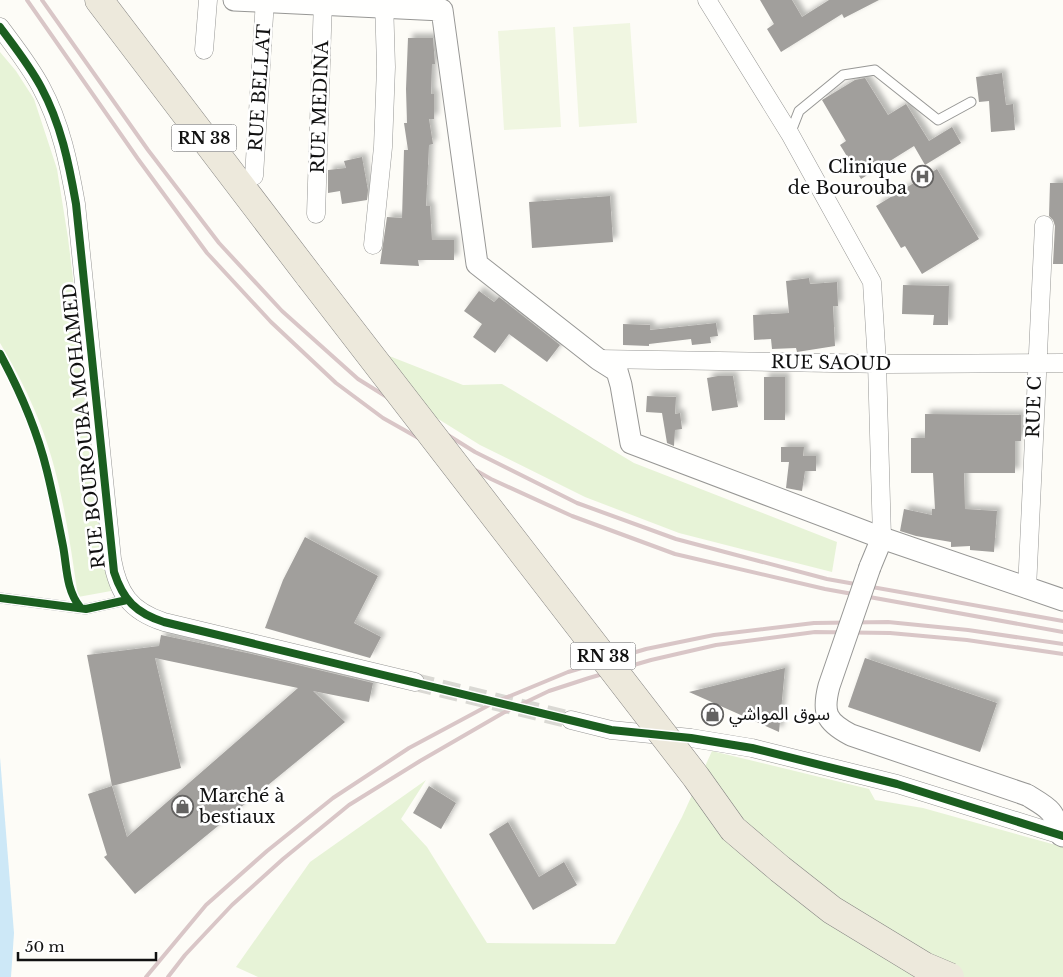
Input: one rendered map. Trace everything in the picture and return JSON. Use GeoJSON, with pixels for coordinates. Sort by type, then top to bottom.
{"type":"FeatureCollection","features":[{"type":"Feature","properties":{"kind":"main road","name":"RN 38"},"geometry":{"type":"LineString","coordinates":[[99,0],[696,777],[733,829],[832,910],[924,966],[950,977]]}},
{"type":"Feature","properties":{"kind":"street"},"geometry":{"type":"LineString","coordinates":[[204,50],[208,0]]}},
{"type":"Feature","properties":{"kind":"street"},"geometry":{"type":"LineString","coordinates":[[234,0],[442,5],[477,264],[598,359],[617,371],[631,443],[882,538],[1063,600]]}},
{"type":"Feature","properties":{"kind":"street"},"geometry":{"type":"LineString","coordinates":[[707,0],[790,134],[872,282],[877,363],[882,538],[870,567],[829,686],[825,703],[828,715],[836,728],[851,735],[1028,795],[1049,808],[1062,836]]}},
{"type":"Feature","properties":{"kind":"street","name":"RUE BELLAT"},"geometry":{"type":"LineString","coordinates":[[254,176],[265,1]]}},
{"type":"Feature","properties":{"kind":"street","name":"RUE MEDINA"},"geometry":{"type":"LineString","coordinates":[[316,214],[323,2]]}},
{"type":"Feature","properties":{"kind":"street"},"geometry":{"type":"LineString","coordinates":[[373,245],[383,147],[386,67],[384,4]]}},
{"type":"Feature","properties":{"kind":"street","name":"RUE BOUROUBA MOHAMED"},"geometry":{"type":"LineString","coordinates":[[0,27],[41,87],[59,127],[69,164],[76,204],[112,559],[119,587],[127,600],[150,618],[164,622],[415,682]]}},
{"type":"Feature","properties":{"kind":"street","name":"RUE C"},"geometry":{"type":"LineString","coordinates":[[1027,589],[1036,363],[1044,225]]}},
{"type":"Feature","properties":{"kind":"street","name":"RUE SAOUD"},"geometry":{"type":"LineString","coordinates":[[598,359],[877,363],[1063,363]]}},
{"type":"Feature","properties":{"kind":"street"},"geometry":{"type":"LineString","coordinates":[[571,720],[611,730],[691,738],[752,748],[897,784],[1062,836]]}},
{"type":"Feature","properties":{"kind":"lane"},"geometry":{"type":"LineString","coordinates":[[790,134],[799,111],[843,75],[875,70],[938,120],[971,102]]}},
{"type":"Feature","properties":{"kind":"lane"},"geometry":{"type":"LineString","coordinates":[[0,598],[91,608],[127,600]]}},
{"type":"Feature","properties":{"kind":"green space"},"geometry":{"type":"Polygon","coordinates":[[[630,23],[637,123],[579,127],[573,27],[630,23]]]}},
{"type":"Feature","properties":{"kind":"green space"},"geometry":{"type":"Polygon","coordinates":[[[555,27],[561,127],[504,130],[498,31],[555,27]]]}},
{"type":"Feature","properties":{"kind":"green space"},"geometry":{"type":"Polygon","coordinates":[[[0,52],[16,71],[34,99],[57,169],[68,238],[111,591],[78,597],[67,526],[57,479],[44,433],[19,376],[0,343],[0,52]]]}},
{"type":"Feature","properties":{"kind":"green space"},"geometry":{"type":"Polygon","coordinates":[[[374,350],[463,385],[502,384],[634,463],[837,542],[832,572],[679,533],[585,497],[480,445],[411,402],[374,350]]]}},
{"type":"Feature","properties":{"kind":"green space"},"geometry":{"type":"Polygon","coordinates":[[[712,751],[869,789],[875,800],[923,808],[1063,847],[1063,977],[258,977],[236,967],[310,862],[426,780],[401,819],[427,847],[487,943],[615,944],[682,817],[712,751]]]}},
{"type":"Feature","properties":{"kind":"water"},"geometry":{"type":"Polygon","coordinates":[[[0,757],[14,933],[11,977],[0,977],[0,757]]]}},
{"type":"Feature","properties":{"kind":"building"},"geometry":{"type":"Polygon","coordinates":[[[760,0],[792,0],[802,17],[829,0],[879,0],[844,18],[842,14],[781,52],[767,29],[774,24],[760,0]]]}},
{"type":"Feature","properties":{"kind":"building"},"geometry":{"type":"Polygon","coordinates":[[[408,38],[433,38],[435,64],[432,64],[431,94],[434,94],[434,119],[429,119],[433,144],[429,145],[426,206],[430,206],[432,240],[454,240],[454,260],[418,260],[419,266],[380,264],[387,217],[402,218],[404,150],[408,150],[404,123],[407,123],[408,38]]]}},
{"type":"Feature","properties":{"kind":"building"},"geometry":{"type":"Polygon","coordinates":[[[1002,73],[1006,105],[1013,104],[1015,130],[991,132],[989,101],[979,102],[976,77],[1002,73]]]}},
{"type":"Feature","properties":{"kind":"building"},"geometry":{"type":"Polygon","coordinates":[[[865,78],[888,115],[906,104],[929,141],[952,127],[961,143],[925,165],[914,146],[861,179],[840,145],[846,141],[822,100],[855,80],[865,78]]]}},
{"type":"Feature","properties":{"kind":"building"},"geometry":{"type":"Polygon","coordinates":[[[362,157],[368,190],[367,200],[342,204],[340,191],[328,193],[328,170],[346,168],[344,161],[362,157]]]}},
{"type":"Feature","properties":{"kind":"building"},"geometry":{"type":"Polygon","coordinates":[[[937,169],[979,239],[922,274],[905,246],[901,248],[876,206],[937,169]]]}},
{"type":"Feature","properties":{"kind":"building"},"geometry":{"type":"Polygon","coordinates":[[[1050,183],[1063,183],[1063,264],[1053,264],[1055,226],[1049,216],[1050,183]]]}},
{"type":"Feature","properties":{"kind":"building"},"geometry":{"type":"Polygon","coordinates":[[[610,196],[613,242],[532,248],[529,202],[610,196]]]}},
{"type":"Feature","properties":{"kind":"building"},"geometry":{"type":"Polygon","coordinates":[[[809,278],[810,284],[837,282],[838,306],[833,306],[835,346],[797,352],[796,348],[772,349],[771,339],[754,340],[753,315],[789,313],[786,281],[809,278]]]}},
{"type":"Feature","properties":{"kind":"building"},"geometry":{"type":"Polygon","coordinates":[[[903,285],[949,286],[948,325],[933,325],[934,315],[902,314],[903,285]]]}},
{"type":"Feature","properties":{"kind":"building"},"geometry":{"type":"Polygon","coordinates":[[[479,291],[494,302],[499,297],[560,345],[547,362],[509,334],[495,353],[473,337],[482,324],[464,311],[479,291]]]}},
{"type":"Feature","properties":{"kind":"building"},"geometry":{"type":"Polygon","coordinates":[[[716,323],[718,336],[710,337],[711,343],[692,345],[691,339],[649,344],[649,346],[623,345],[623,324],[650,325],[650,330],[716,323]]]}},
{"type":"Feature","properties":{"kind":"building"},"geometry":{"type":"Polygon","coordinates":[[[733,376],[738,407],[712,411],[707,378],[733,376]]]}},
{"type":"Feature","properties":{"kind":"building"},"geometry":{"type":"Polygon","coordinates":[[[764,377],[785,377],[785,420],[764,420],[764,377]]]}},
{"type":"Feature","properties":{"kind":"building"},"geometry":{"type":"Polygon","coordinates":[[[647,396],[676,397],[675,414],[680,413],[682,429],[675,430],[674,446],[667,443],[662,413],[646,412],[647,396]]]}},
{"type":"Feature","properties":{"kind":"building"},"geometry":{"type":"Polygon","coordinates":[[[925,414],[1021,415],[1021,441],[1015,441],[1015,473],[964,473],[965,509],[997,511],[994,552],[970,550],[970,546],[951,547],[951,542],[916,536],[900,531],[904,509],[932,515],[932,509],[935,509],[933,473],[911,473],[911,438],[925,438],[925,414]]]}},
{"type":"Feature","properties":{"kind":"building"},"geometry":{"type":"Polygon","coordinates":[[[781,447],[804,447],[803,456],[816,456],[816,471],[805,471],[802,491],[786,488],[789,462],[781,462],[781,447]]]}},
{"type":"Feature","properties":{"kind":"building"},"geometry":{"type":"Polygon","coordinates":[[[305,537],[378,576],[354,623],[381,637],[370,658],[265,628],[283,580],[305,537]]]}},
{"type":"Feature","properties":{"kind":"building"},"geometry":{"type":"Polygon","coordinates":[[[161,635],[252,654],[373,683],[369,702],[313,691],[345,722],[135,894],[104,857],[107,855],[88,794],[112,786],[87,655],[159,646],[161,635]],[[155,658],[181,768],[112,786],[127,837],[298,688],[155,658]]]}},
{"type":"Feature","properties":{"kind":"building"},"geometry":{"type":"Polygon","coordinates":[[[865,658],[997,703],[980,752],[848,707],[865,658]]]}},
{"type":"Feature","properties":{"kind":"building"},"geometry":{"type":"Polygon","coordinates":[[[785,668],[779,732],[689,692],[785,668]]]}},
{"type":"Feature","properties":{"kind":"building"},"geometry":{"type":"Polygon","coordinates":[[[429,786],[456,803],[441,829],[413,813],[429,786]]]}},
{"type":"Feature","properties":{"kind":"building"},"geometry":{"type":"Polygon","coordinates":[[[508,822],[539,877],[564,862],[577,885],[533,910],[489,834],[508,822]]]}},
{"type":"Feature","properties":{"kind":"tunnel"},"geometry":{"type":"LineString","coordinates":[[415,682],[571,720]]}},
{"type":"Feature","properties":{"kind":"railway"},"geometry":{"type":"LineString","coordinates":[[27,0],[138,159],[207,253],[271,322],[336,383],[383,418],[491,479],[572,516],[675,554],[825,589],[1063,632]]}},
{"type":"Feature","properties":{"kind":"railway"},"geometry":{"type":"LineString","coordinates":[[42,0],[148,150],[219,243],[282,311],[358,379],[475,452],[577,503],[676,539],[827,579],[1063,621]]}},
{"type":"Feature","properties":{"kind":"railway"},"geometry":{"type":"LineString","coordinates":[[146,977],[206,905],[267,851],[333,798],[409,748],[493,703],[568,672],[646,649],[714,635],[814,623],[888,622],[968,630],[1063,644]]}},
{"type":"Feature","properties":{"kind":"railway"},"geometry":{"type":"LineString","coordinates":[[168,977],[185,955],[232,905],[283,859],[349,805],[503,713],[549,691],[651,660],[716,645],[815,632],[890,633],[967,640],[1063,654]]}},
{"type":"Feature","properties":{"kind":"cycle path"},"geometry":{"type":"LineString","coordinates":[[0,27],[41,87],[54,115],[67,159],[76,204],[114,572],[126,598],[138,610],[164,622],[611,730],[691,738],[752,748],[897,784],[1063,836]]}},
{"type":"Feature","properties":{"kind":"cycle path"},"geometry":{"type":"LineString","coordinates":[[0,354],[21,396],[38,441],[47,471],[70,586],[75,600],[80,607]]}},
{"type":"Feature","properties":{"kind":"cycle path"},"geometry":{"type":"LineString","coordinates":[[0,598],[86,609],[127,600]]}},
{"type":"Feature","properties":{"kind":"place","name":"Clinique de Bourouba"},"geometry":{"type":"Point","coordinates":[923,177]}},
{"type":"Feature","properties":{"kind":"place","name":"سوق المواشي"},"geometry":{"type":"Point","coordinates":[713,714]}},
{"type":"Feature","properties":{"kind":"place","name":"Marché à bestiaux"},"geometry":{"type":"Point","coordinates":[183,806]}}]}
